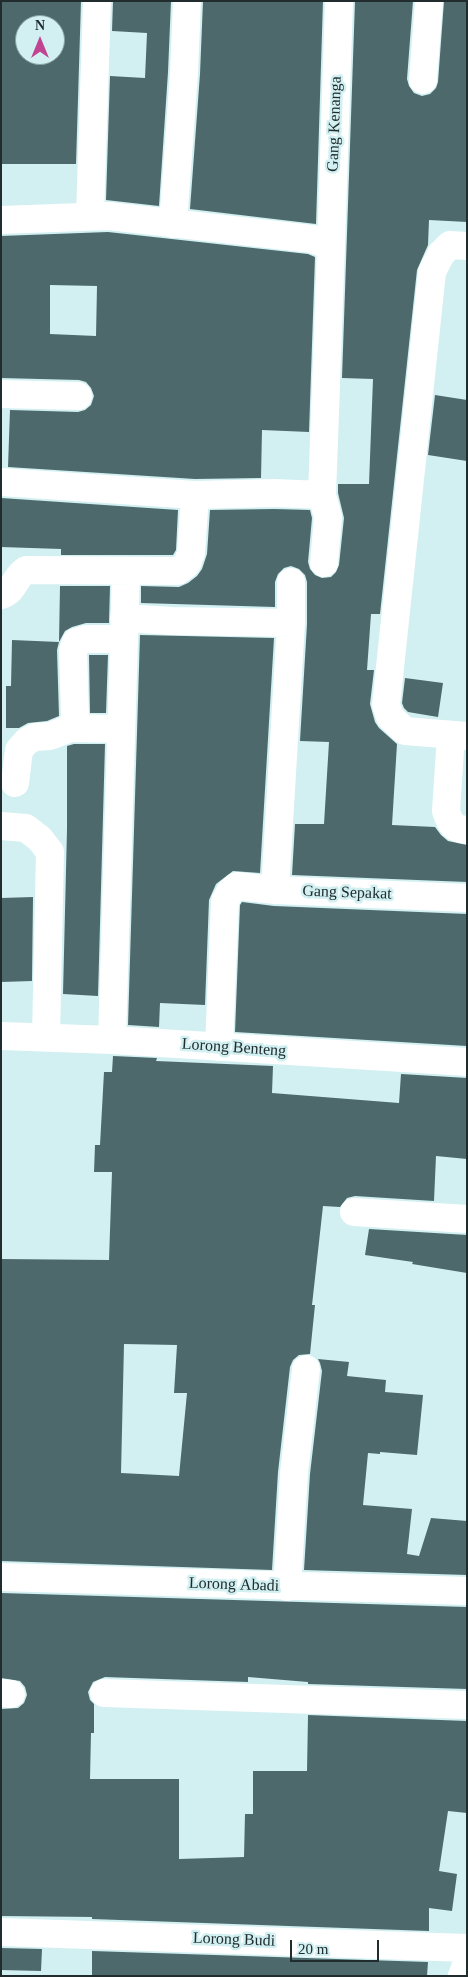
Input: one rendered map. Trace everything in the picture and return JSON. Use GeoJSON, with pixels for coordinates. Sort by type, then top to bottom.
{"type":"FeatureCollection","features":[{"type":"Feature","properties":{"kind":"street"},"geometry":{"type":"LineString","coordinates":[[90,216],[97,1]]}},
{"type":"Feature","properties":{"kind":"street"},"geometry":{"type":"LineString","coordinates":[[173,224],[184,73],[187,1]]}},
{"type":"Feature","properties":{"kind":"street","name":"Gang Kenanga"},"geometry":{"type":"LineString","coordinates":[[324,563],[328,518],[322,494],[339,1]]}},
{"type":"Feature","properties":{"kind":"street"},"geometry":{"type":"LineString","coordinates":[[423,80],[429,1]]}},
{"type":"Feature","properties":{"kind":"street"},"geometry":{"type":"LineString","coordinates":[[1,220],[109,216],[312,239],[331,246]]}},
{"type":"Feature","properties":{"kind":"street"},"geometry":{"type":"LineString","coordinates":[[467,246],[450,245],[441,254],[432,272],[386,705],[390,718],[405,731],[459,735],[446,811],[449,822],[457,829],[467,830]]}},
{"type":"Feature","properties":{"kind":"street"},"geometry":{"type":"LineString","coordinates":[[1,394],[78,396]]}},
{"type":"Feature","properties":{"kind":"street"},"geometry":{"type":"LineString","coordinates":[[1,482],[195,494],[322,494]]}},
{"type":"Feature","properties":{"kind":"street"},"geometry":{"type":"LineString","coordinates":[[1,595],[10,591],[21,573],[26,570],[178,571],[187,564],[191,553],[195,494]]}},
{"type":"Feature","properties":{"kind":"street"},"geometry":{"type":"LineString","coordinates":[[112,1040],[126,571]]}},
{"type":"Feature","properties":{"kind":"street"},"geometry":{"type":"LineString","coordinates":[[275,890],[291,623],[291,582]]}},
{"type":"Feature","properties":{"kind":"street"},"geometry":{"type":"LineString","coordinates":[[71,728],[75,718],[73,650],[76,642],[124,628],[172,621],[291,623]]}},
{"type":"Feature","properties":{"kind":"street"},"geometry":{"type":"LineString","coordinates":[[14,783],[19,750],[27,741],[35,737],[50,736],[71,728],[121,729]]}},
{"type":"Feature","properties":{"kind":"street"},"geometry":{"type":"LineString","coordinates":[[1,826],[26,828],[40,839],[50,852],[46,1038]]}},
{"type":"Feature","properties":{"kind":"street","name":"Gang Sepakat"},"geometry":{"type":"LineString","coordinates":[[219,1047],[225,901],[236,886],[275,890],[467,898]]}},
{"type":"Feature","properties":{"kind":"street","name":"Lorong Benteng"},"geometry":{"type":"LineString","coordinates":[[1,1036],[112,1040],[467,1062]]}},
{"type":"Feature","properties":{"kind":"street"},"geometry":{"type":"LineString","coordinates":[[354,1212],[467,1219]]}},
{"type":"Feature","properties":{"kind":"street"},"geometry":{"type":"LineString","coordinates":[[286,1587],[294,1472],[306,1369]]}},
{"type":"Feature","properties":{"kind":"street","name":"Lorong Abadi"},"geometry":{"type":"LineString","coordinates":[[1,1577],[467,1591]]}},
{"type":"Feature","properties":{"kind":"street"},"geometry":{"type":"LineString","coordinates":[[104,1692],[467,1705]]}},
{"type":"Feature","properties":{"kind":"street","name":"Lorong Budi"},"geometry":{"type":"LineString","coordinates":[[1,1932],[467,1948]]}},
{"type":"Feature","properties":{"kind":"street"},"geometry":{"type":"LineString","coordinates":[[462,1976],[467,1962]]}},
{"type":"Feature","properties":{"kind":"building"},"geometry":{"type":"Polygon","coordinates":[[[1,1],[81,1],[76,164],[1,164],[1,1]]]}},
{"type":"Feature","properties":{"kind":"building"},"geometry":{"type":"Polygon","coordinates":[[[113,1],[171,1],[159,206],[106,200],[110,76],[145,78],[147,33],[112,31],[113,1]]]}},
{"type":"Feature","properties":{"kind":"building"},"geometry":{"type":"Polygon","coordinates":[[[203,1],[323,1],[316,224],[190,209],[200,74],[203,1]]]}},
{"type":"Feature","properties":{"kind":"building"},"geometry":{"type":"Polygon","coordinates":[[[355,1],[413,1],[407,79],[414,93],[422,96],[430,94],[436,88],[438,82],[444,1],[467,1],[467,222],[429,220],[428,245],[417,270],[380,614],[371,614],[367,670],[374,670],[370,704],[375,722],[397,744],[392,825],[435,827],[448,841],[467,845],[467,882],[292,875],[295,824],[324,824],[329,742],[300,741],[307,624],[307,582],[305,575],[299,569],[291,566],[284,568],[278,574],[275,582],[275,607],[141,603],[141,586],[179,587],[197,576],[202,569],[207,554],[210,510],[310,510],[312,518],[308,562],[310,569],[315,575],[322,578],[331,577],[339,565],[344,518],[338,493],[338,484],[369,484],[373,379],[342,378],[355,1]]]}},
{"type":"Feature","properties":{"kind":"building"},"geometry":{"type":"Polygon","coordinates":[[[108,232],[308,254],[315,257],[309,432],[262,430],[261,478],[195,479],[8,467],[10,410],[78,412],[85,410],[91,405],[94,396],[86,382],[79,380],[1,378],[1,236],[108,232]],[[50,285],[50,334],[96,336],[97,286],[50,285]]]}},
{"type":"Feature","properties":{"kind":"building"},"geometry":{"type":"Polygon","coordinates":[[[435,395],[467,400],[467,461],[428,455],[435,395]]]}},
{"type":"Feature","properties":{"kind":"building"},"geometry":{"type":"Polygon","coordinates":[[[1,498],[178,510],[176,550],[173,555],[61,555],[61,549],[1,547],[1,498]]]}},
{"type":"Feature","properties":{"kind":"building"},"geometry":{"type":"Polygon","coordinates":[[[60,586],[110,586],[109,623],[86,623],[72,627],[65,631],[59,642],[60,586]]]}},
{"type":"Feature","properties":{"kind":"building"},"geometry":{"type":"Polygon","coordinates":[[[140,635],[274,638],[260,873],[233,871],[216,884],[209,900],[205,1005],[160,1003],[159,1027],[128,1025],[140,635]]]}},
{"type":"Feature","properties":{"kind":"building"},"geometry":{"type":"Polygon","coordinates":[[[12,640],[59,642],[57,650],[59,716],[47,721],[28,723],[19,728],[6,728],[6,686],[11,686],[12,640]]]}},
{"type":"Feature","properties":{"kind":"building"},"geometry":{"type":"Polygon","coordinates":[[[89,655],[108,655],[106,713],[90,713],[89,655]]]}},
{"type":"Feature","properties":{"kind":"building"},"geometry":{"type":"Polygon","coordinates":[[[405,678],[443,683],[438,717],[408,712],[404,708],[402,703],[405,678]]]}},
{"type":"Feature","properties":{"kind":"building"},"geometry":{"type":"Polygon","coordinates":[[[74,744],[105,744],[98,996],[63,994],[67,746],[74,744]]]}},
{"type":"Feature","properties":{"kind":"building"},"geometry":{"type":"Polygon","coordinates":[[[33,897],[32,981],[1,982],[1,898],[33,897]]]}},
{"type":"Feature","properties":{"kind":"building"},"geometry":{"type":"Polygon","coordinates":[[[242,902],[274,906],[467,914],[467,1046],[235,1032],[240,905],[242,902]]]}},
{"type":"Feature","properties":{"kind":"building"},"geometry":{"type":"Polygon","coordinates":[[[113,1056],[157,1058],[156,1061],[273,1066],[272,1093],[399,1103],[401,1074],[467,1078],[467,1159],[436,1156],[434,1201],[355,1196],[347,1198],[340,1207],[323,1206],[312,1305],[315,1305],[310,1354],[299,1355],[293,1360],[290,1367],[278,1472],[272,1570],[1,1561],[1,1259],[109,1260],[112,1172],[94,1172],[95,1145],[100,1145],[104,1072],[112,1072],[113,1056]],[[124,1344],[121,1473],[179,1476],[187,1393],[174,1393],[177,1345],[124,1344]]]}},
{"type":"Feature","properties":{"kind":"building"},"geometry":{"type":"Polygon","coordinates":[[[369,1229],[467,1235],[467,1273],[365,1255],[369,1229]]]}},
{"type":"Feature","properties":{"kind":"building"},"geometry":{"type":"Polygon","coordinates":[[[318,1359],[349,1362],[347,1376],[386,1380],[385,1392],[423,1395],[417,1455],[368,1453],[363,1505],[412,1509],[407,1554],[419,1556],[431,1518],[467,1521],[467,1575],[304,1570],[310,1474],[322,1371],[318,1359]]]}},
{"type":"Feature","properties":{"kind":"building"},"geometry":{"type":"Polygon","coordinates":[[[1,1593],[467,1607],[467,1689],[308,1684],[308,1682],[248,1677],[248,1682],[105,1677],[93,1682],[88,1692],[90,1700],[94,1704],[94,1733],[91,1733],[90,1779],[179,1779],[179,1859],[244,1857],[245,1814],[253,1814],[253,1771],[307,1771],[308,1715],[467,1721],[467,1813],[448,1811],[439,1871],[457,1874],[452,1911],[429,1908],[429,1931],[92,1919],[92,1917],[1,1916],[1,1709],[18,1708],[24,1703],[27,1695],[25,1687],[20,1681],[1,1678],[1,1593]]]}},
{"type":"Feature","properties":{"kind":"building"},"geometry":{"type":"Polygon","coordinates":[[[1,1948],[42,1949],[41,1971],[1,1970],[1,1948]]]}},
{"type":"Feature","properties":{"kind":"building"},"geometry":{"type":"Polygon","coordinates":[[[92,1951],[428,1962],[427,1976],[92,1976],[92,1951]]]}}]}
